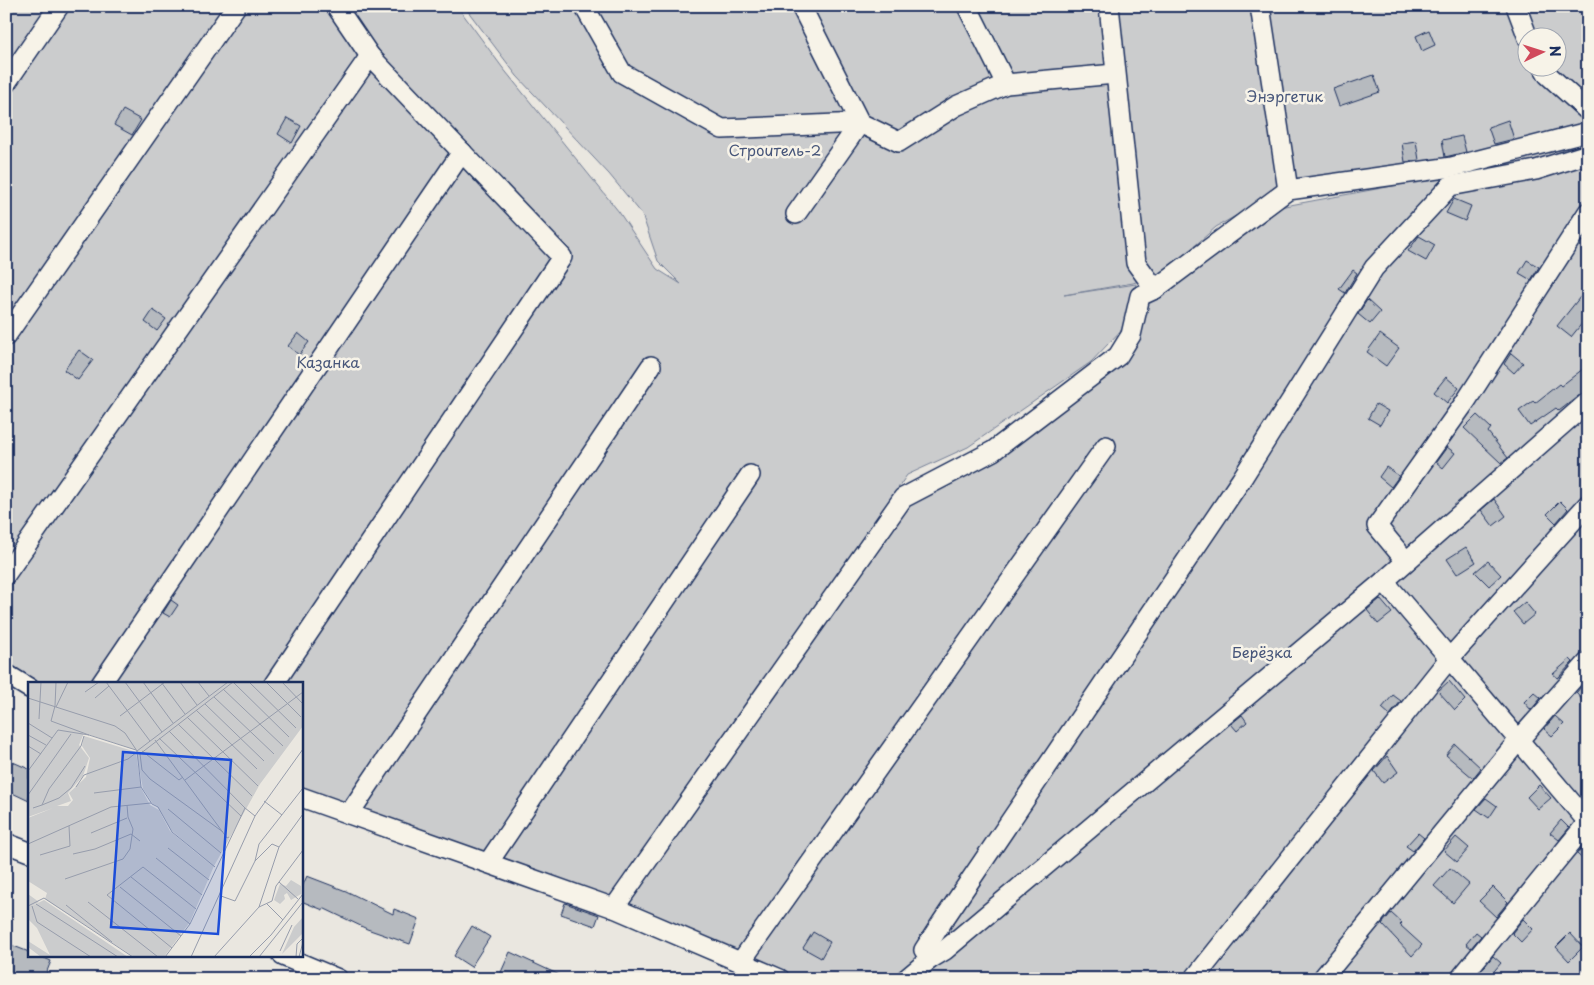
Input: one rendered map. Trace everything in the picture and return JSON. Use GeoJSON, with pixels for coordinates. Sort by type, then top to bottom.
{"type":"FeatureCollection","features":[{"type":"Feature","properties":{"kind":"street"},"geometry":{"type":"LineString","coordinates":[[6,83],[59,6]]}},
{"type":"Feature","properties":{"kind":"street"},"geometry":{"type":"LineString","coordinates":[[6,336],[236,6]]}},
{"type":"Feature","properties":{"kind":"street"},"geometry":{"type":"LineString","coordinates":[[275,682],[562,257],[370,56],[336,6]]}},
{"type":"Feature","properties":{"kind":"street"},"geometry":{"type":"LineString","coordinates":[[584,6],[622,73],[722,129],[860,123],[900,142],[956,106],[1006,84],[1115,74]]}},
{"type":"Feature","properties":{"kind":"street"},"geometry":{"type":"LineString","coordinates":[[801,6],[860,123]]}},
{"type":"Feature","properties":{"kind":"street"},"geometry":{"type":"LineString","coordinates":[[967,6],[1006,84]]}},
{"type":"Feature","properties":{"kind":"street"},"geometry":{"type":"LineString","coordinates":[[1109,6],[1136,263],[1155,289]]}},
{"type":"Feature","properties":{"kind":"street"},"geometry":{"type":"LineString","coordinates":[[1260,6],[1288,190]]}},
{"type":"Feature","properties":{"kind":"street"},"geometry":{"type":"LineString","coordinates":[[1516,6],[1524,28]]}},
{"type":"Feature","properties":{"kind":"street"},"geometry":{"type":"LineString","coordinates":[[6,574],[370,56]]}},
{"type":"Feature","properties":{"kind":"street"},"geometry":{"type":"LineString","coordinates":[[1551,78],[1588,110]]}},
{"type":"Feature","properties":{"kind":"street"},"geometry":{"type":"LineString","coordinates":[[796,214],[860,123]]}},
{"type":"Feature","properties":{"kind":"street"},"geometry":{"type":"LineString","coordinates":[[614,908],[903,498],[993,451],[1118,356],[1130,335],[1140,296],[1155,289],[1288,190],[1452,167],[1588,132]]}},
{"type":"Feature","properties":{"kind":"street"},"geometry":{"type":"LineString","coordinates":[[102,682],[462,152]]}},
{"type":"Feature","properties":{"kind":"street"},"geometry":{"type":"LineString","coordinates":[[930,959],[924,950],[1241,480],[1374,268],[1450,186],[1536,170],[1588,154]]}},
{"type":"Feature","properties":{"kind":"street"},"geometry":{"type":"LineString","coordinates":[[1406,561],[1377,526],[1466,401],[1588,212]]}},
{"type":"Feature","properties":{"kind":"street"},"geometry":{"type":"LineString","coordinates":[[349,814],[651,366]]}},
{"type":"Feature","properties":{"kind":"street"},"geometry":{"type":"LineString","coordinates":[[906,979],[930,959],[945,950],[1384,581],[1588,402]]}},
{"type":"Feature","properties":{"kind":"street"},"geometry":{"type":"LineString","coordinates":[[742,960],[1106,446]]}},
{"type":"Feature","properties":{"kind":"street"},"geometry":{"type":"LineString","coordinates":[[488,864],[750,475]]}},
{"type":"Feature","properties":{"kind":"street"},"geometry":{"type":"LineString","coordinates":[[1194,979],[1448,660],[1588,504]]}},
{"type":"Feature","properties":{"kind":"street"},"geometry":{"type":"LineString","coordinates":[[1384,581],[1448,660],[1588,822],[1460,979]]}},
{"type":"Feature","properties":{"kind":"street"},"geometry":{"type":"LineString","coordinates":[[1322,979],[1518,741],[1588,662]]}},
{"type":"Feature","properties":{"kind":"street"},"geometry":{"type":"LineString","coordinates":[[6,674],[28,687]]}},
{"type":"Feature","properties":{"kind":"street"},"geometry":{"type":"LineString","coordinates":[[302,797],[614,908],[742,960],[780,979]]}},
{"type":"Feature","properties":{"kind":"street"},"geometry":{"type":"LineString","coordinates":[[6,843],[28,852]]}},
{"type":"Feature","properties":{"kind":"street"},"geometry":{"type":"LineString","coordinates":[[288,958],[338,979]]}},
{"type":"Feature","properties":{"kind":"green space","name":"Казанка"},"geometry":{"type":"Polygon","coordinates":[[[6,6],[457,6],[502,67],[619,212],[657,269],[681,284],[658,261],[642,214],[609,174],[517,76],[464,6],[1588,6],[1588,122],[1446,164],[1280,191],[1216,227],[1165,272],[1133,283],[1064,295],[1136,284],[1126,325],[1091,362],[968,447],[907,475],[614,903],[302,792],[302,682],[38,682],[6,661],[6,6]]]}},
{"type":"Feature","properties":{"kind":"green space","name":"Берёзка"},"geometry":{"type":"Polygon","coordinates":[[[1588,141],[1588,979],[764,979],[614,912],[918,484],[998,445],[1125,346],[1146,303],[1274,208],[1452,175],[1588,141]]]}},
{"type":"Feature","properties":{"kind":"building"},"geometry":{"type":"Polygon","coordinates":[[[1429,30],[1435,45],[1422,51],[1416,36],[1429,30]]]}},
{"type":"Feature","properties":{"kind":"building"},"geometry":{"type":"Polygon","coordinates":[[[1374,75],[1380,92],[1339,106],[1333,89],[1374,75]]]}},
{"type":"Feature","properties":{"kind":"building"},"geometry":{"type":"Polygon","coordinates":[[[123,110],[141,120],[132,135],[114,125],[123,110]]]}},
{"type":"Feature","properties":{"kind":"building"},"geometry":{"type":"Polygon","coordinates":[[[287,118],[301,126],[292,143],[278,134],[287,118]]]}},
{"type":"Feature","properties":{"kind":"building"},"geometry":{"type":"Polygon","coordinates":[[[1508,120],[1514,139],[1494,144],[1488,127],[1508,120]]]}},
{"type":"Feature","properties":{"kind":"building"},"geometry":{"type":"Polygon","coordinates":[[[1462,136],[1466,152],[1445,157],[1442,140],[1462,136]]]}},
{"type":"Feature","properties":{"kind":"building"},"geometry":{"type":"Polygon","coordinates":[[[1416,141],[1419,160],[1405,162],[1402,143],[1416,141]]]}},
{"type":"Feature","properties":{"kind":"building"},"geometry":{"type":"Polygon","coordinates":[[[1454,199],[1471,206],[1465,221],[1446,213],[1454,199]]]}},
{"type":"Feature","properties":{"kind":"building"},"geometry":{"type":"Polygon","coordinates":[[[1419,236],[1435,245],[1426,261],[1408,251],[1419,236]]]}},
{"type":"Feature","properties":{"kind":"building"},"geometry":{"type":"Polygon","coordinates":[[[1527,260],[1539,267],[1531,280],[1519,273],[1527,260]]]}},
{"type":"Feature","properties":{"kind":"building"},"geometry":{"type":"Polygon","coordinates":[[[1353,270],[1357,273],[1345,293],[1339,289],[1353,270]]]}},
{"type":"Feature","properties":{"kind":"building"},"geometry":{"type":"Polygon","coordinates":[[[1588,287],[1588,316],[1571,337],[1557,326],[1588,287]]]}},
{"type":"Feature","properties":{"kind":"building"},"geometry":{"type":"Polygon","coordinates":[[[1367,300],[1380,312],[1370,324],[1358,314],[1367,300]]]}},
{"type":"Feature","properties":{"kind":"building"},"geometry":{"type":"Polygon","coordinates":[[[153,310],[166,319],[157,331],[145,322],[153,310]]]}},
{"type":"Feature","properties":{"kind":"building"},"geometry":{"type":"Polygon","coordinates":[[[298,333],[309,342],[299,355],[288,346],[298,333]]]}},
{"type":"Feature","properties":{"kind":"building"},"geometry":{"type":"Polygon","coordinates":[[[1380,334],[1399,348],[1386,366],[1367,352],[1380,334]]]}},
{"type":"Feature","properties":{"kind":"building"},"geometry":{"type":"Polygon","coordinates":[[[79,350],[93,360],[78,380],[64,370],[79,350]]]}},
{"type":"Feature","properties":{"kind":"building"},"geometry":{"type":"Polygon","coordinates":[[[1511,353],[1523,363],[1514,373],[1504,364],[1511,353]]]}},
{"type":"Feature","properties":{"kind":"building"},"geometry":{"type":"Polygon","coordinates":[[[1588,365],[1588,391],[1581,394],[1559,411],[1556,408],[1530,426],[1519,411],[1533,401],[1535,403],[1559,384],[1561,386],[1588,365]]]}},
{"type":"Feature","properties":{"kind":"building"},"geometry":{"type":"Polygon","coordinates":[[[1446,377],[1459,388],[1447,403],[1434,392],[1446,377]]]}},
{"type":"Feature","properties":{"kind":"building"},"geometry":{"type":"Polygon","coordinates":[[[1376,404],[1388,411],[1380,425],[1368,418],[1376,404]]]}},
{"type":"Feature","properties":{"kind":"building"},"geometry":{"type":"Polygon","coordinates":[[[1477,415],[1491,428],[1488,432],[1508,458],[1501,463],[1464,428],[1477,415]]]}},
{"type":"Feature","properties":{"kind":"building"},"geometry":{"type":"Polygon","coordinates":[[[1447,447],[1455,453],[1443,468],[1436,462],[1447,447]]]}},
{"type":"Feature","properties":{"kind":"building"},"geometry":{"type":"Polygon","coordinates":[[[1386,467],[1399,476],[1391,487],[1379,477],[1386,467]]]}},
{"type":"Feature","properties":{"kind":"building"},"geometry":{"type":"Polygon","coordinates":[[[1494,499],[1506,516],[1493,526],[1481,510],[1494,499]]]}},
{"type":"Feature","properties":{"kind":"building"},"geometry":{"type":"Polygon","coordinates":[[[1560,501],[1568,509],[1556,523],[1547,514],[1560,501]]]}},
{"type":"Feature","properties":{"kind":"building"},"geometry":{"type":"Polygon","coordinates":[[[1466,547],[1476,562],[1457,574],[1447,559],[1466,547]]]}},
{"type":"Feature","properties":{"kind":"building"},"geometry":{"type":"Polygon","coordinates":[[[1488,561],[1501,575],[1489,586],[1475,572],[1488,561]]]}},
{"type":"Feature","properties":{"kind":"building"},"geometry":{"type":"Polygon","coordinates":[[[1380,599],[1392,613],[1378,624],[1367,610],[1380,599]]]}},
{"type":"Feature","properties":{"kind":"building"},"geometry":{"type":"Polygon","coordinates":[[[171,600],[178,605],[170,617],[163,613],[171,600]]]}},
{"type":"Feature","properties":{"kind":"building"},"geometry":{"type":"Polygon","coordinates":[[[1525,602],[1535,614],[1523,624],[1513,612],[1525,602]]]}},
{"type":"Feature","properties":{"kind":"building"},"geometry":{"type":"Polygon","coordinates":[[[1570,659],[1573,662],[1558,678],[1553,674],[1570,659]]]}},
{"type":"Feature","properties":{"kind":"building"},"geometry":{"type":"Polygon","coordinates":[[[1449,681],[1465,700],[1455,710],[1438,691],[1449,681]]]}},
{"type":"Feature","properties":{"kind":"building"},"geometry":{"type":"Polygon","coordinates":[[[1588,681],[1588,706],[1576,693],[1588,681]]]}},
{"type":"Feature","properties":{"kind":"building"},"geometry":{"type":"Polygon","coordinates":[[[1534,692],[1541,698],[1531,710],[1524,702],[1534,692]]]}},
{"type":"Feature","properties":{"kind":"building"},"geometry":{"type":"Polygon","coordinates":[[[1393,695],[1401,701],[1390,715],[1382,708],[1393,695]]]}},
{"type":"Feature","properties":{"kind":"building"},"geometry":{"type":"Polygon","coordinates":[[[1242,715],[1247,722],[1237,731],[1231,724],[1242,715]]]}},
{"type":"Feature","properties":{"kind":"building"},"geometry":{"type":"Polygon","coordinates":[[[1555,716],[1564,724],[1552,736],[1544,729],[1555,716]]]}},
{"type":"Feature","properties":{"kind":"building"},"geometry":{"type":"Polygon","coordinates":[[[1455,744],[1481,768],[1473,778],[1446,755],[1455,744]]]}},
{"type":"Feature","properties":{"kind":"building"},"geometry":{"type":"Polygon","coordinates":[[[1387,756],[1398,772],[1383,783],[1374,771],[1387,756]]]}},
{"type":"Feature","properties":{"kind":"building"},"geometry":{"type":"Polygon","coordinates":[[[6,759],[28,769],[28,801],[6,790],[6,759]]]}},
{"type":"Feature","properties":{"kind":"building"},"geometry":{"type":"Polygon","coordinates":[[[1539,785],[1551,798],[1538,809],[1527,797],[1539,785]]]}},
{"type":"Feature","properties":{"kind":"building"},"geometry":{"type":"Polygon","coordinates":[[[1486,798],[1497,806],[1489,818],[1476,809],[1486,798]]]}},
{"type":"Feature","properties":{"kind":"building"},"geometry":{"type":"Polygon","coordinates":[[[1561,820],[1569,828],[1559,840],[1550,833],[1561,820]]]}},
{"type":"Feature","properties":{"kind":"building"},"geometry":{"type":"Polygon","coordinates":[[[1418,833],[1424,838],[1413,851],[1406,846],[1418,833]]]}},
{"type":"Feature","properties":{"kind":"building"},"geometry":{"type":"Polygon","coordinates":[[[1456,837],[1469,848],[1457,862],[1444,851],[1456,837]]]}},
{"type":"Feature","properties":{"kind":"building"},"geometry":{"type":"Polygon","coordinates":[[[1586,842],[1588,844],[1588,864],[1577,854],[1586,842]]]}},
{"type":"Feature","properties":{"kind":"building"},"geometry":{"type":"Polygon","coordinates":[[[1450,868],[1469,884],[1453,903],[1434,886],[1450,868]]]}},
{"type":"Feature","properties":{"kind":"building"},"geometry":{"type":"Polygon","coordinates":[[[307,876],[346,891],[393,914],[394,909],[419,919],[410,944],[367,929],[323,908],[323,910],[302,901],[302,887],[307,876]]]}},
{"type":"Feature","properties":{"kind":"building"},"geometry":{"type":"Polygon","coordinates":[[[1493,887],[1508,902],[1496,917],[1479,901],[1493,887]]]}},
{"type":"Feature","properties":{"kind":"building"},"geometry":{"type":"Polygon","coordinates":[[[565,903],[599,915],[595,926],[561,914],[565,903]]]}},
{"type":"Feature","properties":{"kind":"building"},"geometry":{"type":"Polygon","coordinates":[[[1391,913],[1402,923],[1400,925],[1422,945],[1412,956],[1382,924],[1391,913]]]}},
{"type":"Feature","properties":{"kind":"building"},"geometry":{"type":"Polygon","coordinates":[[[1523,919],[1533,929],[1521,942],[1512,933],[1523,919]]]}},
{"type":"Feature","properties":{"kind":"building"},"geometry":{"type":"Polygon","coordinates":[[[472,926],[490,937],[471,967],[454,956],[472,926]]]}},
{"type":"Feature","properties":{"kind":"building"},"geometry":{"type":"Polygon","coordinates":[[[813,932],[830,942],[821,958],[803,948],[813,932]]]}},
{"type":"Feature","properties":{"kind":"building"},"geometry":{"type":"Polygon","coordinates":[[[1476,932],[1481,936],[1471,948],[1466,944],[1476,932]]]}},
{"type":"Feature","properties":{"kind":"building"},"geometry":{"type":"Polygon","coordinates":[[[1570,933],[1583,947],[1569,961],[1556,947],[1570,933]]]}},
{"type":"Feature","properties":{"kind":"building"},"geometry":{"type":"Polygon","coordinates":[[[6,943],[28,952],[28,958],[44,958],[51,961],[44,979],[19,979],[6,974],[6,943]]]}},
{"type":"Feature","properties":{"kind":"building"},"geometry":{"type":"Polygon","coordinates":[[[510,952],[568,979],[498,979],[510,952]]]}},
{"type":"Feature","properties":{"kind":"building"},"geometry":{"type":"Polygon","coordinates":[[[1493,956],[1501,963],[1489,977],[1481,971],[1493,956]]]}},
{"type":"Feature","properties":{"kind":"park label","name":"Энэргетик"},"geometry":{"type":"Point","coordinates":[1285,97]}},
{"type":"Feature","properties":{"kind":"park label","name":"Строитель-2"},"geometry":{"type":"Point","coordinates":[775,151]}}]}
